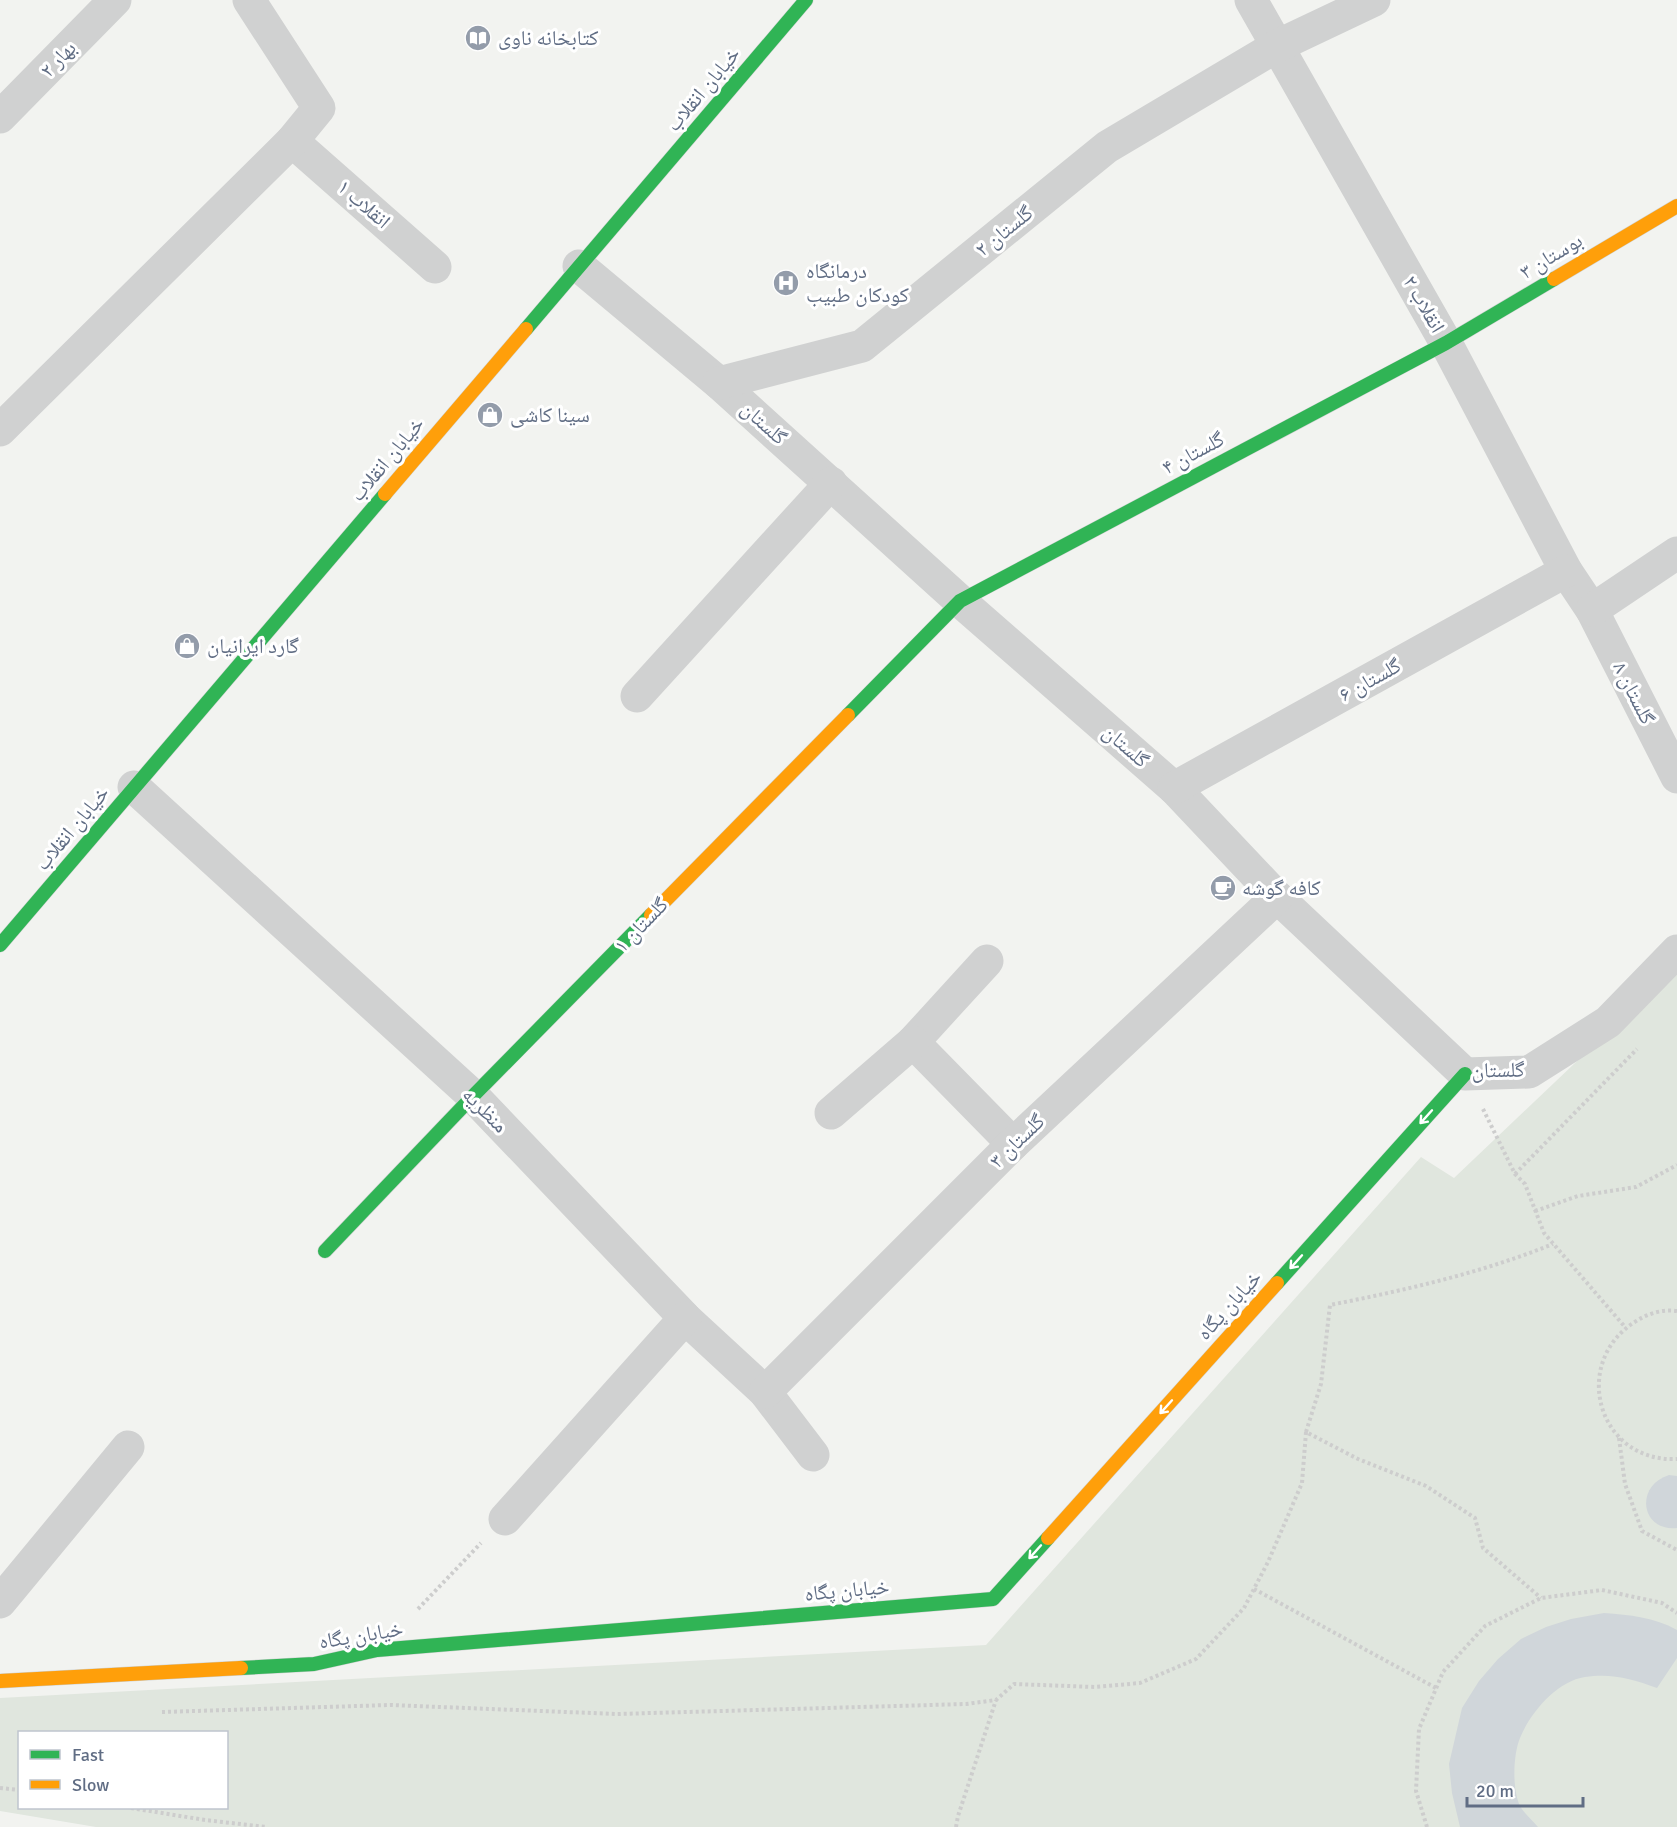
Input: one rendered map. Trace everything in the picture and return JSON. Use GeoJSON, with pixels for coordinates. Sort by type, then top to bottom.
{"type":"FeatureCollection","features":[{"type":"Feature","properties":{"kind":"street","name":"بهار ۲"},"geometry":{"type":"LineString","coordinates":[[0,117],[115,0]]}},
{"type":"Feature","properties":{"kind":"street"},"geometry":{"type":"LineString","coordinates":[[0,430],[292,141],[319,108],[249,0]]}},
{"type":"Feature","properties":{"kind":"street","name":"خیابان انقلاب"},"geometry":{"type":"LineString","coordinates":[[0,945],[806,0]]}},
{"type":"Feature","properties":{"kind":"street","name":"انقلاب ۲"},"geometry":{"type":"LineString","coordinates":[[1251,0],[1446,343],[1566,571],[1592,610]]}},
{"type":"Feature","properties":{"kind":"street","name":"گلستان ۲"},"geometry":{"type":"LineString","coordinates":[[720,383],[862,346],[1107,147],[1277,46],[1374,0]]}},
{"type":"Feature","properties":{"kind":"street","name":"انقلاب ۱"},"geometry":{"type":"LineString","coordinates":[[292,141],[435,267]]}},
{"type":"Feature","properties":{"kind":"street","name":"بوستان ۳"},"geometry":{"type":"LineString","coordinates":[[1446,343],[1677,206]]}},
{"type":"Feature","properties":{"kind":"street","name":"گلستان"},"geometry":{"type":"LineString","coordinates":[[579,266],[720,383],[960,601],[1174,788],[1277,897],[1465,1074],[1529,1072],[1608,1022],[1677,951]]}},
{"type":"Feature","properties":{"kind":"street","name":"گلستان ۴"},"geometry":{"type":"LineString","coordinates":[[960,601],[1446,343]]}},
{"type":"Feature","properties":{"kind":"street"},"geometry":{"type":"LineString","coordinates":[[637,696],[831,483]]}},
{"type":"Feature","properties":{"kind":"street"},"geometry":{"type":"LineString","coordinates":[[1592,610],[1677,553]]}},
{"type":"Feature","properties":{"kind":"street","name":"گلستان ۶"},"geometry":{"type":"LineString","coordinates":[[1174,788],[1566,571]]}},
{"type":"Feature","properties":{"kind":"street","name":"گلستان ۱"},"geometry":{"type":"LineString","coordinates":[[325,1251],[473,1096],[960,601]]}},
{"type":"Feature","properties":{"kind":"street","name":"گلستان ۸"},"geometry":{"type":"LineString","coordinates":[[1592,610],[1677,777]]}},
{"type":"Feature","properties":{"kind":"street","name":"منظریه"},"geometry":{"type":"LineString","coordinates":[[135,787],[473,1096],[685,1318],[765,1392],[813,1455]]}},
{"type":"Feature","properties":{"kind":"street","name":"گلستان ۳"},"geometry":{"type":"LineString","coordinates":[[765,1392],[1013,1144],[1277,897]]}},
{"type":"Feature","properties":{"kind":"street"},"geometry":{"type":"LineString","coordinates":[[831,1113],[913,1042],[987,961]]}},
{"type":"Feature","properties":{"kind":"street"},"geometry":{"type":"LineString","coordinates":[[913,1042],[1013,1144]]}},
{"type":"Feature","properties":{"kind":"street","name":"خیابان پگاه"},"geometry":{"type":"LineString","coordinates":[[0,1681],[314,1664],[377,1650],[993,1599],[1465,1074]]}},
{"type":"Feature","properties":{"kind":"street"},"geometry":{"type":"LineString","coordinates":[[505,1519],[685,1318]]}},
{"type":"Feature","properties":{"kind":"street"},"geometry":{"type":"LineString","coordinates":[[0,1602],[128,1447]]}},
{"type":"Feature","properties":{"kind":"path"},"geometry":{"type":"LineString","coordinates":[[1515,1174],[1645,1041]]}},
{"type":"Feature","properties":{"kind":"path"},"geometry":{"type":"LineString","coordinates":[[1465,1074],[1515,1174],[1525,1184],[1544,1233],[1625,1327]]}},
{"type":"Feature","properties":{"kind":"path"},"geometry":{"type":"LineString","coordinates":[[1535,1211],[1578,1196],[1636,1187],[1677,1166]]}},
{"type":"Feature","properties":{"kind":"path"},"geometry":{"type":"LineString","coordinates":[[1306,1432],[1320,1384],[1330,1305],[1412,1288],[1514,1260],[1553,1244]]}},
{"type":"Feature","properties":{"kind":"path"},"geometry":{"type":"LineString","coordinates":[[1677,1311],[1647,1314],[1625,1327],[1609,1346],[1600,1368],[1598,1393],[1605,1417],[1619,1437],[1639,1452],[1663,1460],[1677,1459]]}},
{"type":"Feature","properties":{"kind":"path"},"geometry":{"type":"LineString","coordinates":[[1619,1437],[1625,1484],[1642,1531],[1677,1550]]}},
{"type":"Feature","properties":{"kind":"path"},"geometry":{"type":"LineString","coordinates":[[417,1609],[505,1519]]}},
{"type":"Feature","properties":{"kind":"path"},"geometry":{"type":"LineString","coordinates":[[1254,1589],[1437,1688]]}},
{"type":"Feature","properties":{"kind":"path"},"geometry":{"type":"LineString","coordinates":[[1426,1827],[1416,1791],[1419,1729],[1443,1672],[1485,1626],[1541,1598],[1602,1590],[1662,1604],[1677,1613]]}},
{"type":"Feature","properties":{"kind":"path"},"geometry":{"type":"LineString","coordinates":[[956,1827],[996,1700]]}},
{"type":"Feature","properties":{"kind":"path"},"geometry":{"type":"LineString","coordinates":[[0,1788],[18,1790]]}},
{"type":"Feature","properties":{"kind":"path"},"geometry":{"type":"LineString","coordinates":[[137,1809],[266,1827]]}},
{"type":"Feature","properties":{"kind":"shaded area"},"geometry":{"type":"Polygon","coordinates":[[[1677,966],[1677,1827],[96,1827],[0,1811],[0,1698],[986,1645],[1421,1157],[1454,1178],[1677,966]]]}},
{"type":"Feature","properties":{"kind":"shaded area"},"geometry":{"type":"Polygon","coordinates":[[[1669,1475],[1677,1476],[1677,1528],[1665,1527],[1656,1523],[1649,1516],[1646,1507],[1650,1488],[1669,1475]]]}},
{"type":"Feature","properties":{"kind":"shaded area"},"geometry":{"type":"Polygon","coordinates":[[[1604,1613],[1651,1619],[1677,1630],[1677,1658],[1657,1688],[1622,1678],[1595,1676],[1575,1680],[1555,1691],[1530,1718],[1520,1738],[1516,1753],[1514,1772],[1517,1799],[1522,1809],[1538,1827],[1460,1827],[1452,1793],[1449,1764],[1462,1708],[1479,1681],[1498,1659],[1521,1639],[1546,1627],[1571,1619],[1604,1613]]]}},
{"type":"Feature","properties":{"kind":"traffic: fast"},"geometry":{"type":"LineString","coordinates":[[526,329],[806,0]]}},
{"type":"Feature","properties":{"kind":"traffic: fast"},"geometry":{"type":"LineString","coordinates":[[848,715],[960,601],[1446,343],[1554,279]]}},
{"type":"Feature","properties":{"kind":"traffic: fast"},"geometry":{"type":"LineString","coordinates":[[0,945],[385,494]]}},
{"type":"Feature","properties":{"kind":"traffic: fast"},"geometry":{"type":"LineString","coordinates":[[325,1251],[651,915]]}},
{"type":"Feature","properties":{"kind":"traffic: fast"},"geometry":{"type":"LineString","coordinates":[[1277,1283],[1465,1074]]}},
{"type":"Feature","properties":{"kind":"traffic: fast"},"geometry":{"type":"LineString","coordinates":[[241,1668],[314,1664],[377,1650],[993,1599],[1048,1538]]}},
{"type":"Feature","properties":{"kind":"traffic: slow"},"geometry":{"type":"LineString","coordinates":[[1554,279],[1677,206]]}},
{"type":"Feature","properties":{"kind":"traffic: slow"},"geometry":{"type":"LineString","coordinates":[[385,494],[526,329]]}},
{"type":"Feature","properties":{"kind":"traffic: slow"},"geometry":{"type":"LineString","coordinates":[[651,915],[848,715]]}},
{"type":"Feature","properties":{"kind":"traffic: slow"},"geometry":{"type":"LineString","coordinates":[[1048,1538],[1277,1283]]}},
{"type":"Feature","properties":{"kind":"traffic: slow"},"geometry":{"type":"LineString","coordinates":[[0,1681],[241,1668]]}},
{"type":"Feature","properties":{"kind":"place","name":"کتابخانه ناوی"},"geometry":{"type":"Point","coordinates":[478,38]}},
{"type":"Feature","properties":{"kind":"place","name":"درمانگاه کودکان طبیب"},"geometry":{"type":"Point","coordinates":[786,283]}},
{"type":"Feature","properties":{"kind":"place","name":"سینا کاشی"},"geometry":{"type":"Point","coordinates":[490,415]}},
{"type":"Feature","properties":{"kind":"place","name":"گارد ایرانیان"},"geometry":{"type":"Point","coordinates":[187,646]}},
{"type":"Feature","properties":{"kind":"place","name":"کافه گوشه"},"geometry":{"type":"Point","coordinates":[1223,888]}}]}
